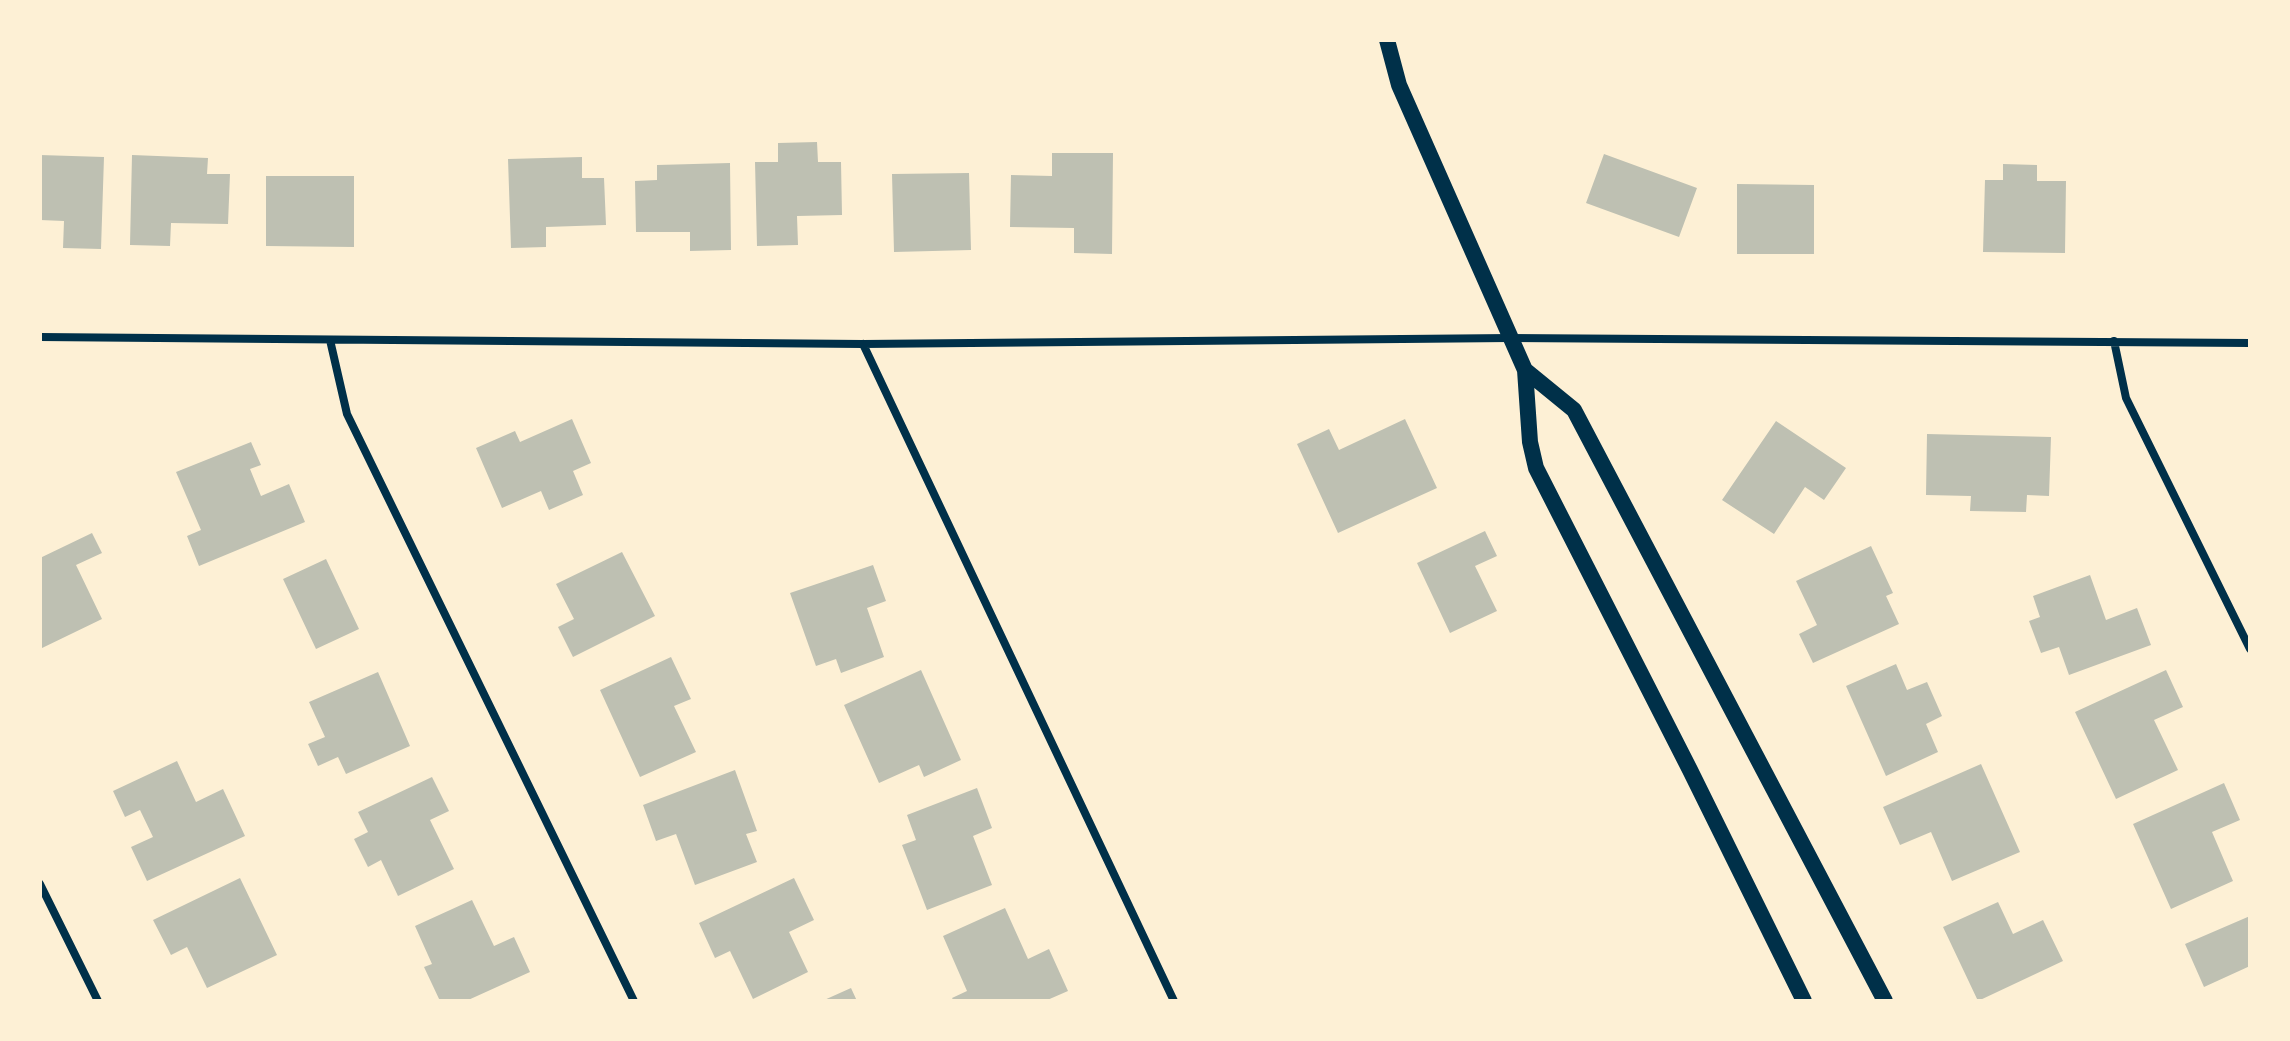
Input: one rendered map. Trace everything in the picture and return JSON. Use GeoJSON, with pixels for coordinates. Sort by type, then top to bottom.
{"type":"FeatureCollection","features":[{"type":"Feature","properties":{"kind":"main road"},"geometry":{"type":"LineString","coordinates":[[1387,40],[1399,85],[1525,370],[1530,442],[1536,468],[1804,1001]]}},
{"type":"Feature","properties":{"kind":"main road"},"geometry":{"type":"LineString","coordinates":[[1525,370],[1574,410],[1885,1001]]}},
{"type":"Feature","properties":{"kind":"street"},"geometry":{"type":"LineString","coordinates":[[40,337],[863,344],[1510,338],[2250,343]]}},
{"type":"Feature","properties":{"kind":"street"},"geometry":{"type":"LineString","coordinates":[[330,340],[347,414],[634,1001]]}},
{"type":"Feature","properties":{"kind":"street"},"geometry":{"type":"LineString","coordinates":[[2114,341],[2126,398],[2250,649]]}},
{"type":"Feature","properties":{"kind":"street"},"geometry":{"type":"LineString","coordinates":[[863,344],[1174,1001]]}},
{"type":"Feature","properties":{"kind":"street"},"geometry":{"type":"LineString","coordinates":[[40,884],[98,1001]]}},
{"type":"Feature","properties":{"kind":"building"},"geometry":{"type":"Polygon","coordinates":[[[817,142],[818,162],[841,162],[842,215],[797,216],[798,245],[757,246],[755,162],[778,162],[778,143],[817,142]]]}},
{"type":"Feature","properties":{"kind":"building"},"geometry":{"type":"Polygon","coordinates":[[[1052,153],[1113,153],[1112,254],[1074,253],[1074,228],[1010,227],[1011,175],[1052,176],[1052,153]]]}},
{"type":"Feature","properties":{"kind":"building"},"geometry":{"type":"Polygon","coordinates":[[[1604,154],[1697,188],[1679,237],[1586,203],[1604,154]]]}},
{"type":"Feature","properties":{"kind":"building"},"geometry":{"type":"Polygon","coordinates":[[[40,155],[104,157],[101,249],[63,248],[64,221],[40,220],[40,155]]]}},
{"type":"Feature","properties":{"kind":"building"},"geometry":{"type":"Polygon","coordinates":[[[132,155],[208,158],[207,174],[230,174],[228,224],[171,223],[170,246],[130,245],[132,155]]]}},
{"type":"Feature","properties":{"kind":"building"},"geometry":{"type":"Polygon","coordinates":[[[582,157],[582,178],[604,178],[606,225],[546,227],[546,247],[511,248],[508,159],[582,157]]]}},
{"type":"Feature","properties":{"kind":"building"},"geometry":{"type":"Polygon","coordinates":[[[730,163],[731,250],[690,251],[690,232],[636,232],[635,181],[657,180],[657,165],[730,163]]]}},
{"type":"Feature","properties":{"kind":"building"},"geometry":{"type":"Polygon","coordinates":[[[2003,164],[2037,165],[2037,181],[2066,181],[2065,253],[1983,252],[1985,180],[2003,180],[2003,164]]]}},
{"type":"Feature","properties":{"kind":"building"},"geometry":{"type":"Polygon","coordinates":[[[969,173],[971,250],[894,252],[892,174],[969,173]]]}},
{"type":"Feature","properties":{"kind":"building"},"geometry":{"type":"Polygon","coordinates":[[[266,176],[354,176],[354,247],[266,246],[266,176]]]}},
{"type":"Feature","properties":{"kind":"building"},"geometry":{"type":"Polygon","coordinates":[[[1737,184],[1814,185],[1814,254],[1737,254],[1737,184]]]}},
{"type":"Feature","properties":{"kind":"building"},"geometry":{"type":"Polygon","coordinates":[[[572,419],[591,463],[573,471],[583,495],[549,510],[541,491],[502,508],[476,448],[515,431],[520,442],[572,419]]]}},
{"type":"Feature","properties":{"kind":"building"},"geometry":{"type":"Polygon","coordinates":[[[1405,419],[1437,488],[1338,533],[1297,444],[1329,429],[1339,450],[1405,419]]]}},
{"type":"Feature","properties":{"kind":"building"},"geometry":{"type":"Polygon","coordinates":[[[1776,421],[1846,468],[1824,500],[1805,487],[1774,534],[1722,500],[1776,421]]]}},
{"type":"Feature","properties":{"kind":"building"},"geometry":{"type":"Polygon","coordinates":[[[1927,434],[2051,437],[2049,496],[2027,495],[2026,512],[1970,511],[1971,496],[1926,495],[1927,434]]]}},
{"type":"Feature","properties":{"kind":"building"},"geometry":{"type":"Polygon","coordinates":[[[251,442],[261,465],[250,469],[261,496],[289,484],[305,522],[199,566],[187,536],[201,530],[176,472],[251,442]]]}},
{"type":"Feature","properties":{"kind":"building"},"geometry":{"type":"Polygon","coordinates":[[[1485,531],[1497,556],[1475,566],[1497,611],[1450,633],[1417,563],[1485,531]]]}},
{"type":"Feature","properties":{"kind":"building"},"geometry":{"type":"Polygon","coordinates":[[[92,533],[102,553],[76,565],[102,619],[40,649],[40,558],[92,533]]]}},
{"type":"Feature","properties":{"kind":"building"},"geometry":{"type":"Polygon","coordinates":[[[1871,546],[1893,593],[1886,596],[1899,624],[1813,663],[1799,634],[1817,625],[1796,581],[1871,546]]]}},
{"type":"Feature","properties":{"kind":"building"},"geometry":{"type":"Polygon","coordinates":[[[622,552],[655,616],[573,657],[558,627],[574,619],[556,584],[622,552]]]}},
{"type":"Feature","properties":{"kind":"building"},"geometry":{"type":"Polygon","coordinates":[[[326,559],[359,629],[316,649],[283,579],[326,559]]]}},
{"type":"Feature","properties":{"kind":"building"},"geometry":{"type":"Polygon","coordinates":[[[873,565],[886,601],[867,608],[884,657],[841,673],[836,659],[816,666],[790,593],[873,565]]]}},
{"type":"Feature","properties":{"kind":"building"},"geometry":{"type":"Polygon","coordinates":[[[2090,575],[2106,620],[2137,608],[2151,645],[2069,675],[2059,647],[2041,653],[2029,621],[2040,617],[2033,596],[2090,575]]]}},
{"type":"Feature","properties":{"kind":"building"},"geometry":{"type":"Polygon","coordinates":[[[671,657],[691,699],[674,706],[696,752],[640,777],[600,690],[671,657]]]}},
{"type":"Feature","properties":{"kind":"building"},"geometry":{"type":"Polygon","coordinates":[[[1896,664],[1907,690],[1927,682],[1942,716],[1926,724],[1938,752],[1886,776],[1846,686],[1896,664]]]}},
{"type":"Feature","properties":{"kind":"building"},"geometry":{"type":"Polygon","coordinates":[[[921,670],[961,760],[924,777],[919,765],[879,783],[844,705],[921,670]]]}},
{"type":"Feature","properties":{"kind":"building"},"geometry":{"type":"Polygon","coordinates":[[[2166,670],[2183,707],[2154,720],[2178,770],[2116,799],[2075,712],[2166,670]]]}},
{"type":"Feature","properties":{"kind":"building"},"geometry":{"type":"Polygon","coordinates":[[[378,672],[410,746],[346,774],[338,757],[318,766],[308,744],[325,737],[309,702],[378,672]]]}},
{"type":"Feature","properties":{"kind":"building"},"geometry":{"type":"Polygon","coordinates":[[[177,761],[196,802],[223,789],[245,836],[147,881],[131,847],[153,837],[140,810],[125,817],[113,791],[177,761]]]}},
{"type":"Feature","properties":{"kind":"building"},"geometry":{"type":"Polygon","coordinates":[[[1981,764],[2020,852],[1952,881],[1931,832],[1900,845],[1883,807],[1981,764]]]}},
{"type":"Feature","properties":{"kind":"building"},"geometry":{"type":"Polygon","coordinates":[[[735,770],[757,831],[746,834],[757,862],[695,885],[676,834],[656,841],[643,805],[735,770]]]}},
{"type":"Feature","properties":{"kind":"building"},"geometry":{"type":"Polygon","coordinates":[[[432,777],[449,811],[430,820],[454,869],[398,896],[381,860],[368,867],[354,839],[368,832],[358,812],[432,777]]]}},
{"type":"Feature","properties":{"kind":"building"},"geometry":{"type":"Polygon","coordinates":[[[2224,783],[2240,820],[2212,832],[2233,881],[2171,909],[2133,824],[2224,783]]]}},
{"type":"Feature","properties":{"kind":"building"},"geometry":{"type":"Polygon","coordinates":[[[977,788],[992,828],[973,836],[992,885],[927,910],[902,845],[916,840],[907,815],[977,788]]]}},
{"type":"Feature","properties":{"kind":"building"},"geometry":{"type":"Polygon","coordinates":[[[240,878],[277,955],[207,988],[187,947],[171,955],[153,920],[240,878]]]}},
{"type":"Feature","properties":{"kind":"building"},"geometry":{"type":"Polygon","coordinates":[[[794,878],[814,920],[789,932],[808,972],[753,999],[730,951],[715,958],[699,923],[794,878]]]}},
{"type":"Feature","properties":{"kind":"building"},"geometry":{"type":"Polygon","coordinates":[[[472,900],[494,946],[514,937],[530,972],[466,1001],[440,1001],[424,967],[432,964],[415,926],[472,900]]]}},
{"type":"Feature","properties":{"kind":"building"},"geometry":{"type":"Polygon","coordinates":[[[1998,902],[2013,934],[2043,920],[2063,961],[1978,1001],[1943,927],[1998,902]]]}},
{"type":"Feature","properties":{"kind":"building"},"geometry":{"type":"Polygon","coordinates":[[[1005,908],[1028,959],[1049,949],[1068,991],[1045,1001],[954,1001],[952,998],[967,991],[943,936],[1005,908]]]}},
{"type":"Feature","properties":{"kind":"building"},"geometry":{"type":"Polygon","coordinates":[[[2250,916],[2250,966],[2204,987],[2185,944],[2250,916]]]}},
{"type":"Feature","properties":{"kind":"building"},"geometry":{"type":"Polygon","coordinates":[[[851,988],[857,1001],[822,1001],[851,988]]]}}]}
